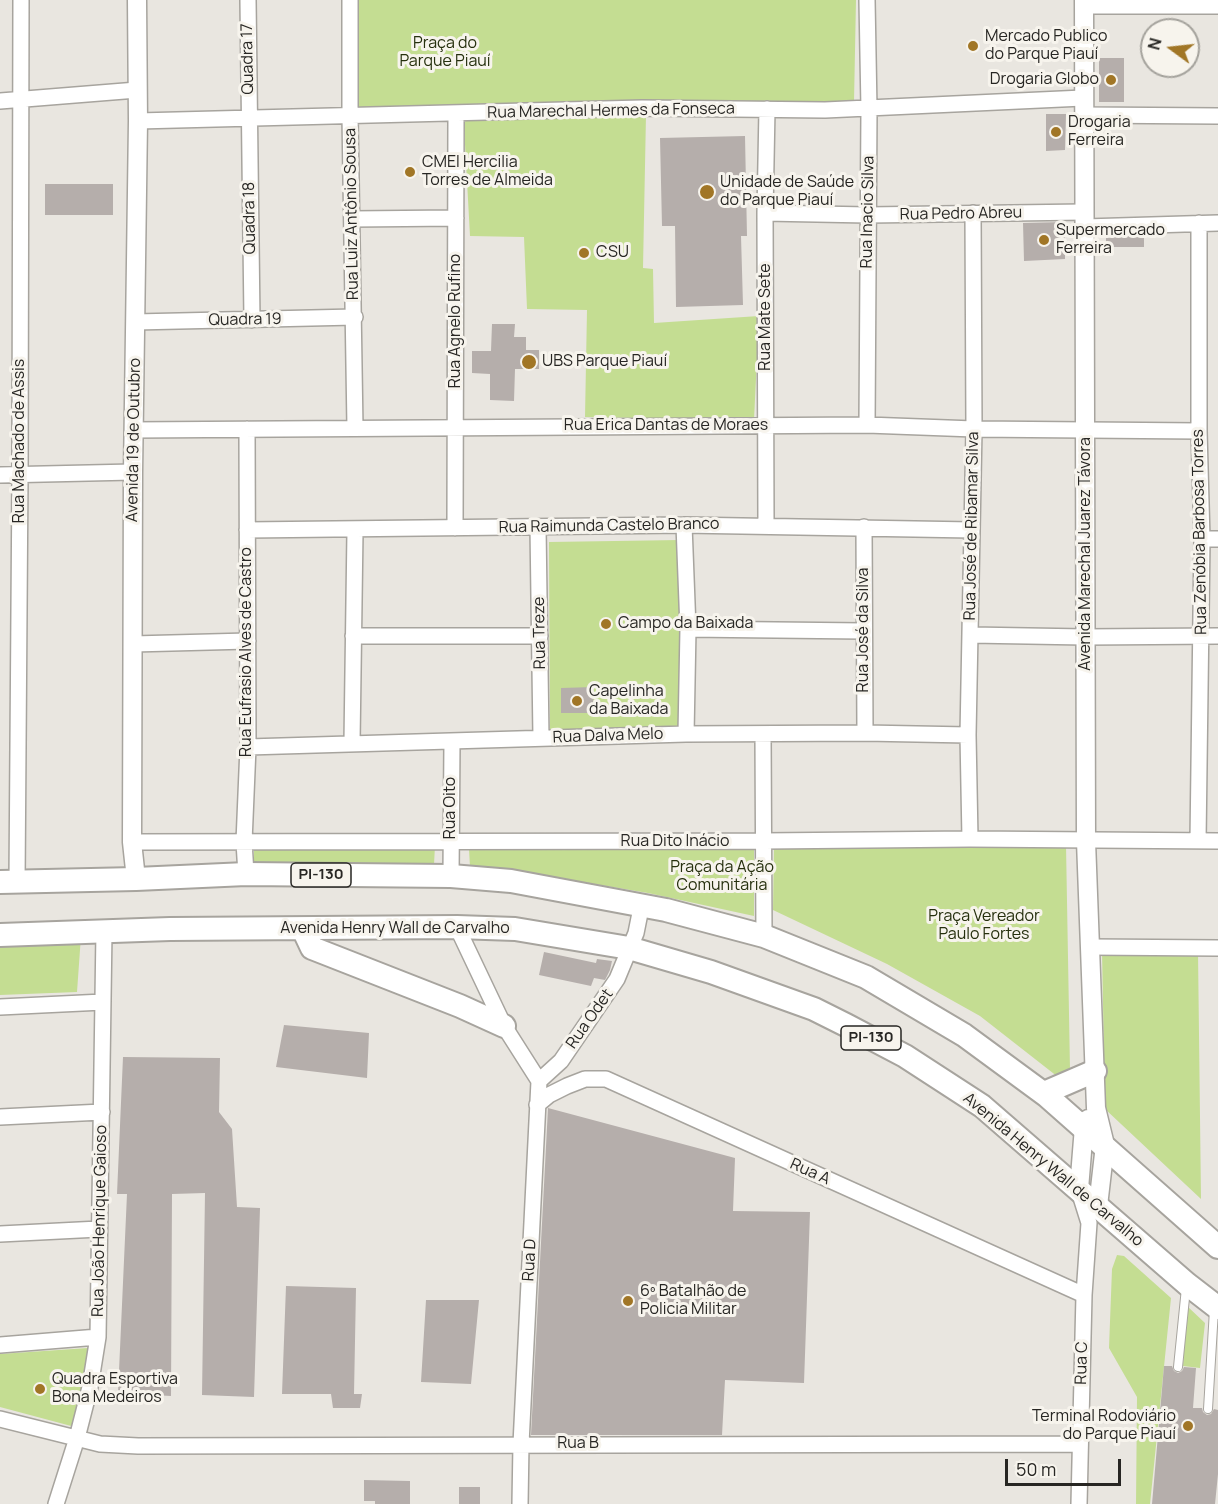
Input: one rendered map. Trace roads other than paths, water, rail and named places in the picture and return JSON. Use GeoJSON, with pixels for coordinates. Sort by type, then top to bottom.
{"type":"FeatureCollection","features":[{"type":"Feature","properties":{"kind":"main road","name":"PI-130"},"geometry":{"type":"LineString","coordinates":[[8,882],[246,874],[451,876],[511,881],[666,910],[764,936],[866,977],[964,1035],[1044,1093],[1218,1247]]}},
{"type":"Feature","properties":{"kind":"main road","name":"Avenida Henry Wall de Carvalho"},"geometry":{"type":"LineString","coordinates":[[0,935],[104,931],[457,927],[515,929],[629,948],[711,972],[814,1009],[905,1056],[982,1106],[1079,1189],[1094,1215],[1217,1306]]}},
{"type":"Feature","properties":{"kind":"main road"},"geometry":{"type":"LineString","coordinates":[[303,929],[312,948],[460,1006],[504,1026]]}},
{"type":"Feature","properties":{"kind":"main road"},"geometry":{"type":"LineString","coordinates":[[1044,1093],[1095,1071]]}},
{"type":"Feature","properties":{"kind":"street","name":"Rua Machado de Assis"},"geometry":{"type":"LineString","coordinates":[[8,882],[21,474],[21,0]]}},
{"type":"Feature","properties":{"kind":"street","name":"Avenida 19 de Outubro"},"geometry":{"type":"LineString","coordinates":[[136,879],[132,843],[137,0]]}},
{"type":"Feature","properties":{"kind":"street","name":"Quadra 17"},"geometry":{"type":"LineString","coordinates":[[248,0],[249,117]]}},
{"type":"Feature","properties":{"kind":"street","name":"Rua Luiz Antônio Sousa"},"geometry":{"type":"LineString","coordinates":[[350,0],[355,428]]}},
{"type":"Feature","properties":{"kind":"street","name":"Rua Inacio Silva"},"geometry":{"type":"LineString","coordinates":[[867,0],[869,108],[867,425]]}},
{"type":"Feature","properties":{"kind":"street"},"geometry":{"type":"LineString","coordinates":[[1084,3],[1218,6]]}},
{"type":"Feature","properties":{"kind":"street","name":"Avenida Marechal Juarez Távora"},"geometry":{"type":"LineString","coordinates":[[1084,3],[1086,841],[1096,1108],[1105,1145]]}},
{"type":"Feature","properties":{"kind":"street"},"geometry":{"type":"LineString","coordinates":[[0,101],[137,90]]}},
{"type":"Feature","properties":{"kind":"street","name":"Rua Marechal Hermes da Fonseca"},"geometry":{"type":"LineString","coordinates":[[138,121],[642,108],[1084,106],[1218,116]]}},
{"type":"Feature","properties":{"kind":"street","name":"Rua Mate Sete"},"geometry":{"type":"LineString","coordinates":[[766,525],[767,109]]}},
{"type":"Feature","properties":{"kind":"street","name":"Rua Agnelo Rufino"},"geometry":{"type":"LineString","coordinates":[[455,528],[456,114]]}},
{"type":"Feature","properties":{"kind":"street","name":"Quadra 18"},"geometry":{"type":"LineString","coordinates":[[249,117],[252,320]]}},
{"type":"Feature","properties":{"kind":"street","name":"Rua Pedro Abreu"},"geometry":{"type":"LineString","coordinates":[[765,213],[868,215],[973,213],[1218,223]]}},
{"type":"Feature","properties":{"kind":"street","name":"Rua José de Ribamar Silva"},"geometry":{"type":"LineString","coordinates":[[970,839],[968,735],[974,429],[973,213]]}},
{"type":"Feature","properties":{"kind":"street"},"geometry":{"type":"LineString","coordinates":[[352,219],[456,219]]}},
{"type":"Feature","properties":{"kind":"street","name":"Rua Zenóbia Barbosa Torres"},"geometry":{"type":"LineString","coordinates":[[1198,842],[1202,636],[1210,539],[1199,430],[1199,223]]}},
{"type":"Feature","properties":{"kind":"street","name":"Quadra 19"},"geometry":{"type":"LineString","coordinates":[[135,322],[355,317]]}},
{"type":"Feature","properties":{"kind":"street","name":"Rua Erica Dantas de Moraes"},"geometry":{"type":"LineString","coordinates":[[133,430],[867,425],[974,429],[1199,430]]}},
{"type":"Feature","properties":{"kind":"street","name":"Rua Eufrasio Alves de Castro"},"geometry":{"type":"LineString","coordinates":[[246,874],[244,842],[248,747],[247,429]]}},
{"type":"Feature","properties":{"kind":"street"},"geometry":{"type":"LineString","coordinates":[[0,475],[133,472]]}},
{"type":"Feature","properties":{"kind":"street"},"geometry":{"type":"LineString","coordinates":[[684,525],[688,629],[686,734]]}},
{"type":"Feature","properties":{"kind":"street","name":"Rua Raimunda Castelo Branco"},"geometry":{"type":"LineString","coordinates":[[247,531],[684,525],[972,531]]}},
{"type":"Feature","properties":{"kind":"street","name":"Rua Treze"},"geometry":{"type":"LineString","coordinates":[[538,527],[541,738]]}},
{"type":"Feature","properties":{"kind":"street","name":"Rua José da Silva"},"geometry":{"type":"LineString","coordinates":[[864,527],[865,733]]}},
{"type":"Feature","properties":{"kind":"street"},"geometry":{"type":"LineString","coordinates":[[352,742],[355,531]]}},
{"type":"Feature","properties":{"kind":"street"},"geometry":{"type":"LineString","coordinates":[[688,629],[863,631]]}},
{"type":"Feature","properties":{"kind":"street"},"geometry":{"type":"LineString","coordinates":[[971,634],[1085,637],[1218,636]]}},
{"type":"Feature","properties":{"kind":"street"},"geometry":{"type":"LineString","coordinates":[[353,636],[540,636]]}},
{"type":"Feature","properties":{"kind":"street"},"geometry":{"type":"LineString","coordinates":[[133,644],[248,641]]}},
{"type":"Feature","properties":{"kind":"street","name":"Rua Dalva Melo"},"geometry":{"type":"LineString","coordinates":[[248,747],[352,742],[686,734],[968,735]]}},
{"type":"Feature","properties":{"kind":"street"},"geometry":{"type":"LineString","coordinates":[[763,734],[764,936]]}},
{"type":"Feature","properties":{"kind":"street","name":"Rua Oito"},"geometry":{"type":"LineString","coordinates":[[451,876],[452,741]]}},
{"type":"Feature","properties":{"kind":"street","name":"Rua Dito Inácio"},"geometry":{"type":"LineString","coordinates":[[132,843],[970,839],[1218,842]]}},
{"type":"Feature","properties":{"kind":"street","name":"Rua Odet"},"geometry":{"type":"LineString","coordinates":[[539,1081],[561,1061],[617,979],[636,933],[640,913],[639,905]]}},
{"type":"Feature","properties":{"kind":"street"},"geometry":{"type":"LineString","coordinates":[[457,927],[504,1026],[539,1081]]}},
{"type":"Feature","properties":{"kind":"street","name":"Rua João Henrique Gaioso"},"geometry":{"type":"LineString","coordinates":[[56,1504],[90,1388],[98,1337],[104,931]]}},
{"type":"Feature","properties":{"kind":"street"},"geometry":{"type":"LineString","coordinates":[[1090,947],[1218,948]]}},
{"type":"Feature","properties":{"kind":"street"},"geometry":{"type":"LineString","coordinates":[[0,1007],[103,1002]]}},
{"type":"Feature","properties":{"kind":"street","name":"Rua A"},"geometry":{"type":"LineString","coordinates":[[537,1105],[549,1095],[585,1079],[606,1079],[1084,1295]]}},
{"type":"Feature","properties":{"kind":"street","name":"Rua D"},"geometry":{"type":"LineString","coordinates":[[520,1504],[539,1081]]}},
{"type":"Feature","properties":{"kind":"street"},"geometry":{"type":"LineString","coordinates":[[1079,1189],[1084,1127],[1096,1108]]}},
{"type":"Feature","properties":{"kind":"street"},"geometry":{"type":"LineString","coordinates":[[0,1117],[102,1112]]}},
{"type":"Feature","properties":{"kind":"street"},"geometry":{"type":"LineString","coordinates":[[1094,1215],[1105,1145]]}},
{"type":"Feature","properties":{"kind":"street","name":"Rua C"},"geometry":{"type":"LineString","coordinates":[[1079,1504],[1084,1295],[1094,1215]]}},
{"type":"Feature","properties":{"kind":"street"},"geometry":{"type":"LineString","coordinates":[[0,1234],[99,1229]]}},
{"type":"Feature","properties":{"kind":"street"},"geometry":{"type":"LineString","coordinates":[[0,1345],[98,1337]]}},
{"type":"Feature","properties":{"kind":"street","name":"Rua B"},"geometry":{"type":"LineString","coordinates":[[0,1419],[100,1444],[138,1446],[1080,1444]]}},
{"type":"Feature","properties":{"kind":"lane"},"geometry":{"type":"LineString","coordinates":[[1178,1367],[1186,1284]]}},
{"type":"Feature","properties":{"kind":"lane"},"geometry":{"type":"LineString","coordinates":[[1208,1409],[1217,1306]]}},
{"type":"Feature","properties":{"kind":"place","name":"Mercado Publico do Parque Piauí"},"geometry":{"type":"Point","coordinates":[973,46]}},
{"type":"Feature","properties":{"kind":"place","name":"Drogaria Globo"},"geometry":{"type":"Point","coordinates":[1111,80]}},
{"type":"Feature","properties":{"kind":"place","name":"Drogaria Ferreira"},"geometry":{"type":"Point","coordinates":[1056,132]}},
{"type":"Feature","properties":{"kind":"place","name":"CMEI Hercilia Torres de Almeida"},"geometry":{"type":"Point","coordinates":[410,172]}},
{"type":"Feature","properties":{"kind":"place","name":"Unidade de Saúde do Parque Piauí"},"geometry":{"type":"Point","coordinates":[707,192]}},
{"type":"Feature","properties":{"kind":"place","name":"Supermercado Ferreira"},"geometry":{"type":"Point","coordinates":[1044,240]}},
{"type":"Feature","properties":{"kind":"place","name":"CSU"},"geometry":{"type":"Point","coordinates":[584,253]}},
{"type":"Feature","properties":{"kind":"place","name":"UBS Parque Piauí"},"geometry":{"type":"Point","coordinates":[529,362]}},
{"type":"Feature","properties":{"kind":"place","name":"Campo da Baixada"},"geometry":{"type":"Point","coordinates":[606,624]}},
{"type":"Feature","properties":{"kind":"place","name":"Capelinha da Baixada"},"geometry":{"type":"Point","coordinates":[577,701]}},
{"type":"Feature","properties":{"kind":"place","name":"6º Batalhão de Policia Militar"},"geometry":{"type":"Point","coordinates":[628,1301]}},
{"type":"Feature","properties":{"kind":"place","name":"Quadra Esportiva Bona Medeiros"},"geometry":{"type":"Point","coordinates":[40,1389]}},
{"type":"Feature","properties":{"kind":"place","name":"Terminal Rodoviário do Parque Piauí"},"geometry":{"type":"Point","coordinates":[1188,1426]}},
{"type":"Feature","properties":{"kind":"park label","name":"Praça do Parque Piauí"},"geometry":{"type":"Point","coordinates":[445,53]}},
{"type":"Feature","properties":{"kind":"park label","name":"Praça da Ação Comunitária"},"geometry":{"type":"Point","coordinates":[722,877]}},
{"type":"Feature","properties":{"kind":"park label","name":"Praça Vereador Paulo Fortes"},"geometry":{"type":"Point","coordinates":[984,926]}}]}
